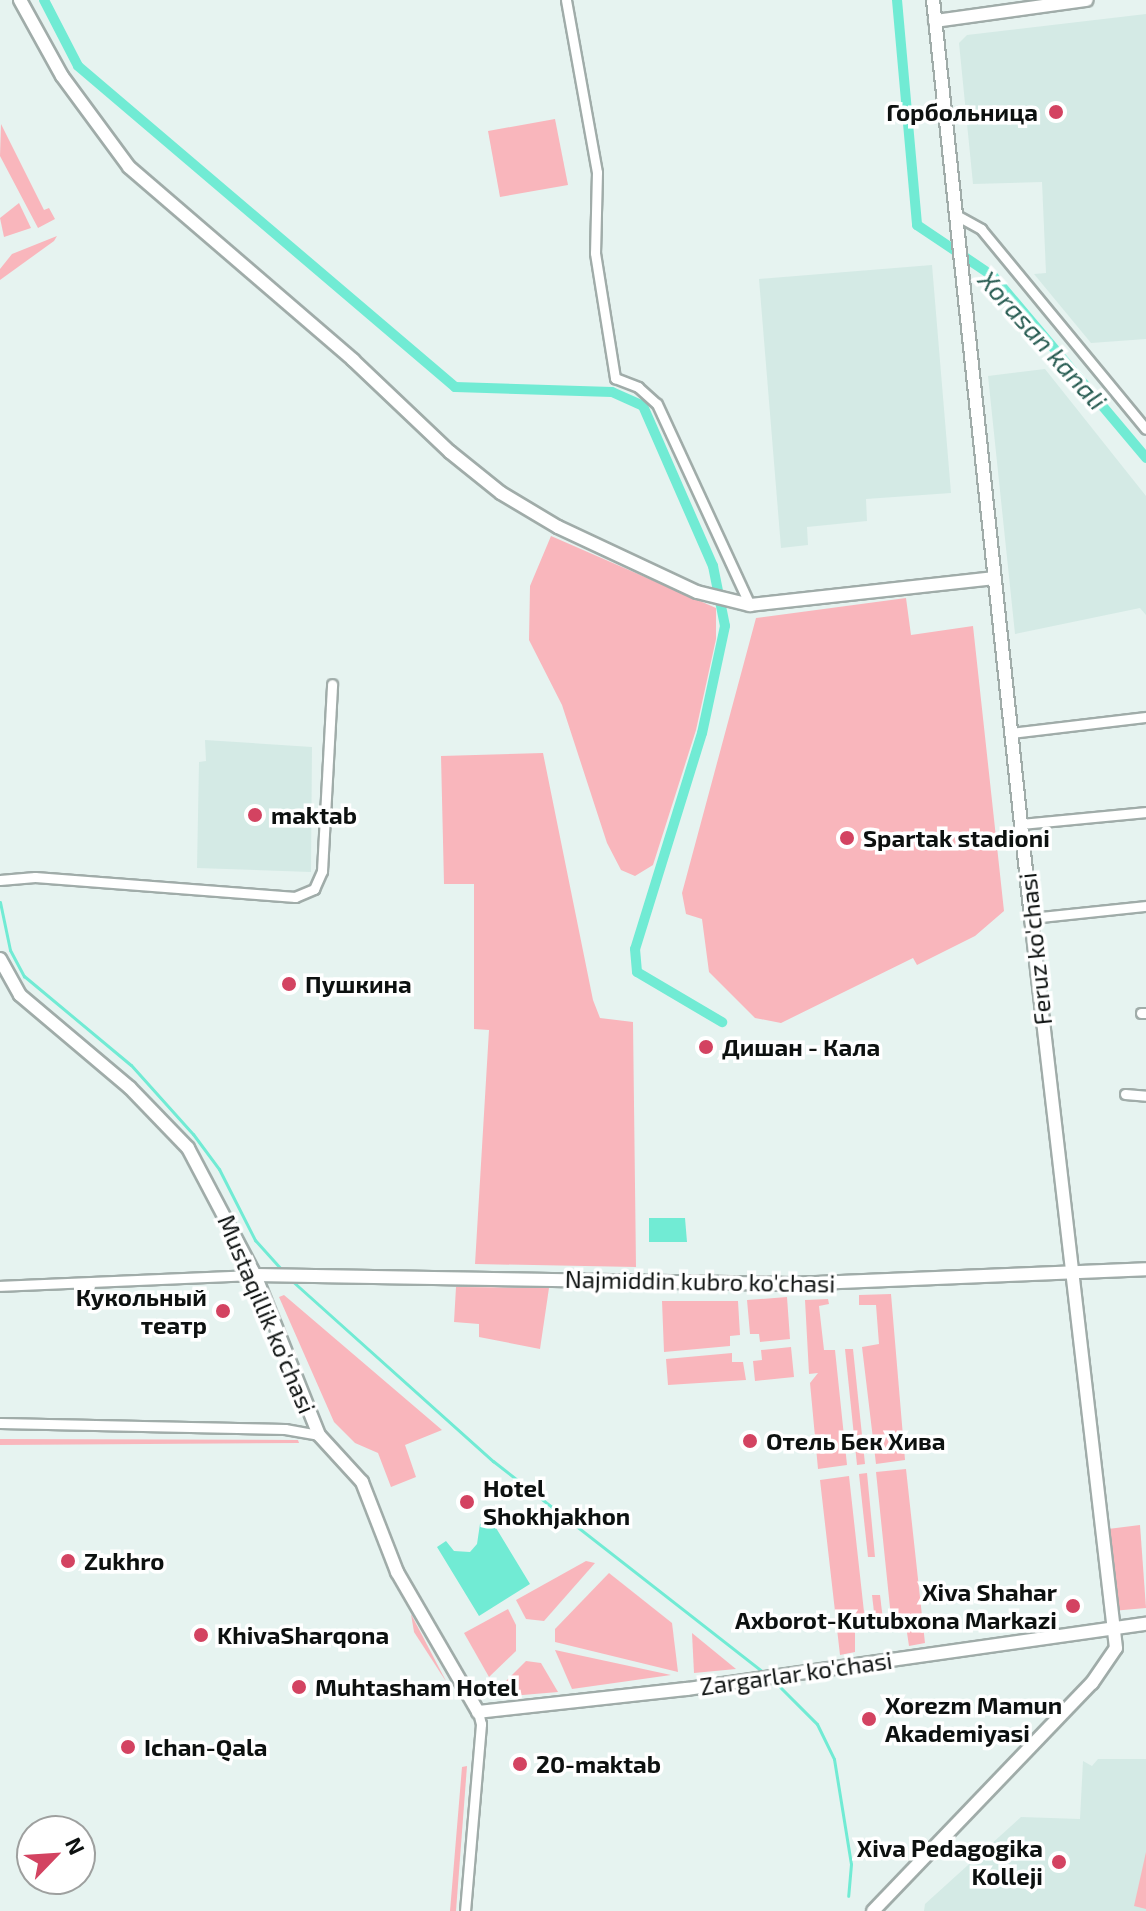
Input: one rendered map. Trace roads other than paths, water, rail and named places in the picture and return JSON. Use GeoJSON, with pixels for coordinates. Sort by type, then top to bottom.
{"type":"FeatureCollection","features":[{"type":"Feature","properties":{"kind":"main road"},"geometry":{"type":"LineString","coordinates":[[20,0],[62,76],[129,167],[353,360],[450,452],[501,493],[558,527],[698,592],[750,605],[994,578]]}},
{"type":"Feature","properties":{"kind":"main road","name":"Feruz ko'chasi"},"geometry":{"type":"LineString","coordinates":[[933,0],[1031,918],[1113,1629]]}},
{"type":"Feature","properties":{"kind":"main road"},"geometry":{"type":"LineString","coordinates":[[935,21],[1087,0]]}},
{"type":"Feature","properties":{"kind":"main road","name":"Mustaqillik ko'chasi"},"geometry":{"type":"LineString","coordinates":[[0,959],[3,979],[130,1088],[188,1148],[255,1275],[319,1435],[362,1482],[397,1572],[478,1712]]}},
{"type":"Feature","properties":{"kind":"main road","name":"Najmiddin kubro ko'chasi"},"geometry":{"type":"LineString","coordinates":[[255,1275],[792,1284],[1146,1269]]}},
{"type":"Feature","properties":{"kind":"main road","name":"Zargarlar ko'chasi"},"geometry":{"type":"LineString","coordinates":[[478,1712],[1146,1624]]}},
{"type":"Feature","properties":{"kind":"main road"},"geometry":{"type":"LineString","coordinates":[[873,1911],[1092,1683],[1116,1648],[1113,1629]]}},
{"type":"Feature","properties":{"kind":"street"},"geometry":{"type":"LineString","coordinates":[[566,0],[597,172],[595,253],[615,378],[638,387],[657,404],[750,605]]}},
{"type":"Feature","properties":{"kind":"street"},"geometry":{"type":"LineString","coordinates":[[956,215],[981,229],[1146,429]]}},
{"type":"Feature","properties":{"kind":"street"},"geometry":{"type":"LineString","coordinates":[[0,880],[35,877],[295,897],[314,889],[322,871],[332,684]]}},
{"type":"Feature","properties":{"kind":"street"},"geometry":{"type":"LineString","coordinates":[[1011,733],[1146,717]]}},
{"type":"Feature","properties":{"kind":"street"},"geometry":{"type":"LineString","coordinates":[[1021,824],[1146,812]]}},
{"type":"Feature","properties":{"kind":"street"},"geometry":{"type":"LineString","coordinates":[[1031,918],[1146,906]]}},
{"type":"Feature","properties":{"kind":"street"},"geometry":{"type":"LineString","coordinates":[[1125,1094],[1146,1096]]}},
{"type":"Feature","properties":{"kind":"street"},"geometry":{"type":"LineString","coordinates":[[0,1286],[255,1275]]}},
{"type":"Feature","properties":{"kind":"street"},"geometry":{"type":"LineString","coordinates":[[0,1423],[285,1429],[319,1435]]}},
{"type":"Feature","properties":{"kind":"street"},"geometry":{"type":"LineString","coordinates":[[465,1911],[481,1724],[478,1712]]}},
{"type":"Feature","properties":{"kind":"waterway"},"geometry":{"type":"LineString","coordinates":[[44,0],[78,66],[455,387],[612,392],[643,406],[713,566],[725,626],[702,733],[635,949],[637,972],[722,1022]]}},
{"type":"Feature","properties":{"kind":"waterway","name":"Xorasan kanali"},"geometry":{"type":"LineString","coordinates":[[897,0],[917,225],[993,276],[1146,458]]}},
{"type":"Feature","properties":{"kind":"waterway"},"geometry":{"type":"LineString","coordinates":[[0,902],[10,950],[24,976],[131,1065],[193,1134],[219,1169],[255,1240],[282,1270]]}},
{"type":"Feature","properties":{"kind":"waterway"},"geometry":{"type":"LineString","coordinates":[[290,1279],[493,1461],[764,1673]]}},
{"type":"Feature","properties":{"kind":"waterway"},"geometry":{"type":"LineString","coordinates":[[773,1680],[817,1724],[834,1759],[851,1864],[848,1896]]}},
{"type":"Feature","properties":{"kind":"place","name":"Горбольница"},"geometry":{"type":"Point","coordinates":[1056,112]}},
{"type":"Feature","properties":{"kind":"place","name":"maktab"},"geometry":{"type":"Point","coordinates":[255,815]}},
{"type":"Feature","properties":{"kind":"place","name":"Spartak stadioni"},"geometry":{"type":"Point","coordinates":[847,838]}},
{"type":"Feature","properties":{"kind":"place","name":"Пушкина"},"geometry":{"type":"Point","coordinates":[289,984]}},
{"type":"Feature","properties":{"kind":"place","name":"Дишан - Кала"},"geometry":{"type":"Point","coordinates":[706,1047]}},
{"type":"Feature","properties":{"kind":"place","name":"Кукольный театр"},"geometry":{"type":"Point","coordinates":[223,1311]}},
{"type":"Feature","properties":{"kind":"place","name":"Отель Бек Хива"},"geometry":{"type":"Point","coordinates":[750,1441]}},
{"type":"Feature","properties":{"kind":"place","name":"Hotel Shokhjakhon"},"geometry":{"type":"Point","coordinates":[467,1502]}},
{"type":"Feature","properties":{"kind":"place","name":"Zukhro"},"geometry":{"type":"Point","coordinates":[68,1561]}},
{"type":"Feature","properties":{"kind":"place","name":"Xiva Shahar Axborot-Kutubxona Markazi"},"geometry":{"type":"Point","coordinates":[1073,1606]}},
{"type":"Feature","properties":{"kind":"place","name":"KhivaSharqona"},"geometry":{"type":"Point","coordinates":[201,1635]}},
{"type":"Feature","properties":{"kind":"place","name":"Muhtasham Hotel"},"geometry":{"type":"Point","coordinates":[299,1687]}},
{"type":"Feature","properties":{"kind":"place","name":"Xorezm Mamun Akademiyasi"},"geometry":{"type":"Point","coordinates":[869,1719]}},
{"type":"Feature","properties":{"kind":"place","name":"Ichan-Qala"},"geometry":{"type":"Point","coordinates":[128,1747]}},
{"type":"Feature","properties":{"kind":"place","name":"20-maktab"},"geometry":{"type":"Point","coordinates":[520,1764]}},
{"type":"Feature","properties":{"kind":"place","name":"Xiva Pedagogika Kolleji"},"geometry":{"type":"Point","coordinates":[1059,1862]}}]}
